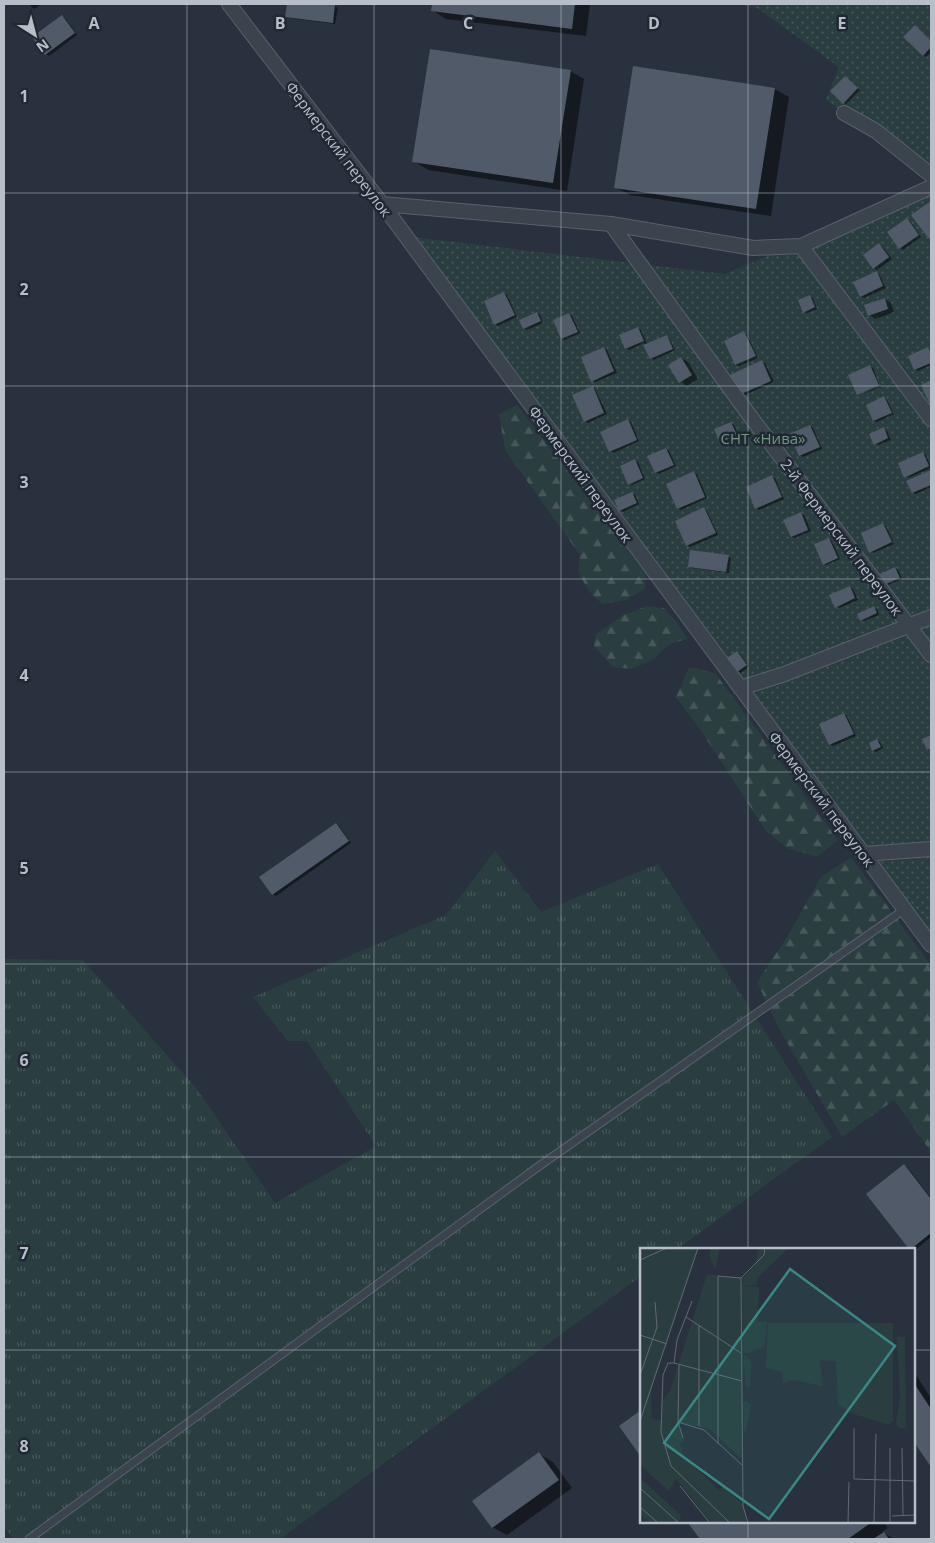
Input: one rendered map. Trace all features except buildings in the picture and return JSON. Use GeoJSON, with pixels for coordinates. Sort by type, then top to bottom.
{"type":"FeatureCollection","features":[{"type":"Feature","properties":{"kind":"street","name":"Фермерский переулок"},"geometry":{"type":"LineString","coordinates":[[229,4],[382,204],[931,945]]}},
{"type":"Feature","properties":{"kind":"street"},"geometry":{"type":"LineString","coordinates":[[844,113],[876,131],[931,175]]}},
{"type":"Feature","properties":{"kind":"street"},"geometry":{"type":"LineString","coordinates":[[382,204],[611,224],[753,248],[801,246],[931,186]]}},
{"type":"Feature","properties":{"kind":"street","name":"2-й Фермерский переулок"},"geometry":{"type":"LineString","coordinates":[[611,224],[750,416],[931,655]]}},
{"type":"Feature","properties":{"kind":"street"},"geometry":{"type":"LineString","coordinates":[[801,246],[931,419]]}},
{"type":"Feature","properties":{"kind":"street"},"geometry":{"type":"LineString","coordinates":[[740,688],[782,675],[931,617]]}},
{"type":"Feature","properties":{"kind":"street"},"geometry":{"type":"LineString","coordinates":[[863,854],[931,849]]}},
{"type":"Feature","properties":{"kind":"lane"},"geometry":{"type":"LineString","coordinates":[[28,1539],[527,1175],[904,909]]}},
{"type":"Feature","properties":{"kind":"green space"},"geometry":{"type":"Polygon","coordinates":[[[739,4],[931,4],[931,170],[826,100],[839,67],[757,8],[739,4]]]}},
{"type":"Feature","properties":{"kind":"green space","name":"СНТ «Нива»"},"geometry":{"type":"Polygon","coordinates":[[[931,185],[931,944],[404,236],[725,274],[931,185]]]}},
{"type":"Feature","properties":{"kind":"green space"},"geometry":{"type":"Polygon","coordinates":[[[517,405],[646,574],[645,589],[626,600],[602,604],[589,591],[578,572],[580,555],[505,450],[499,414],[517,405]]]}},
{"type":"Feature","properties":{"kind":"green space"},"geometry":{"type":"Polygon","coordinates":[[[647,606],[664,608],[688,639],[670,644],[654,659],[632,669],[613,667],[594,646],[595,635],[623,615],[647,606]]]}},
{"type":"Feature","properties":{"kind":"green space"},"geometry":{"type":"Polygon","coordinates":[[[689,667],[715,673],[838,840],[817,857],[787,848],[766,831],[700,729],[676,697],[689,667]]]}},
{"type":"Feature","properties":{"kind":"green space"},"geometry":{"type":"Polygon","coordinates":[[[495,851],[541,912],[658,864],[832,1137],[678,1248],[640,1248],[640,1277],[280,1539],[13,1539],[4,1526],[4,959],[83,960],[197,1089],[275,1203],[376,1146],[307,1041],[288,1041],[253,997],[446,915],[495,851]]]}},
{"type":"Feature","properties":{"kind":"green space"},"geometry":{"type":"Polygon","coordinates":[[[851,857],[931,965],[931,1152],[894,1100],[842,1137],[778,1027],[757,982],[787,937],[821,877],[851,857]]]}}]}
